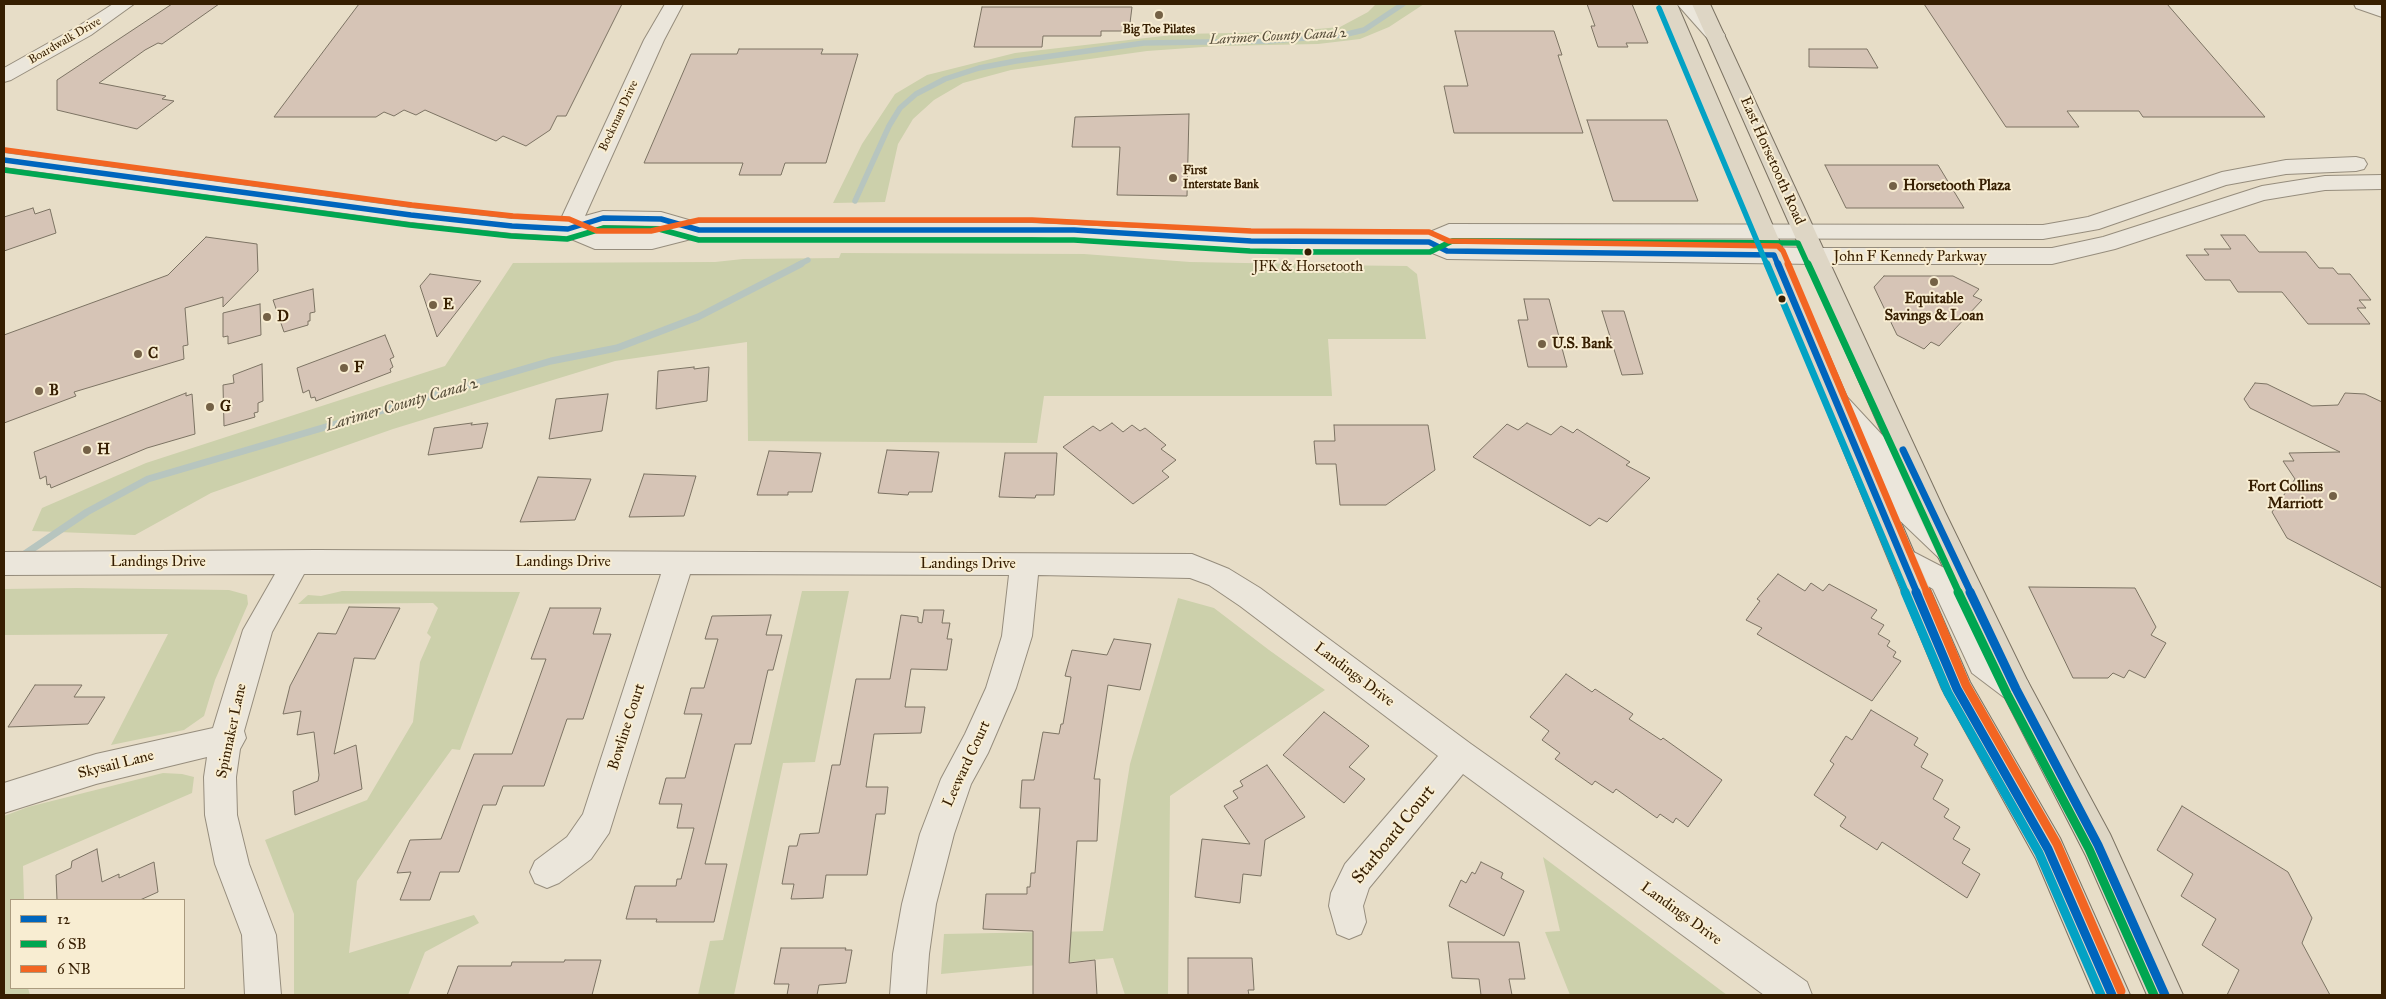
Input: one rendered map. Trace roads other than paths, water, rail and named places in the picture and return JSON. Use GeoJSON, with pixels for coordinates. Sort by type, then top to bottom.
{"type":"FeatureCollection","features":[{"type":"Feature","properties":{"kind":"main road"},"geometry":{"type":"LineString","coordinates":[[1668,4],[1957,689],[2048,849],[2112,995]]}},
{"type":"Feature","properties":{"kind":"main road","name":"East Horsetooth Road"},"geometry":{"type":"LineString","coordinates":[[1701,4],[1949,550],[2016,689],[2098,845],[2165,995]]}},
{"type":"Feature","properties":{"kind":"street","name":"Boardwalk Drive"},"geometry":{"type":"LineString","coordinates":[[4,76],[125,4]]}},
{"type":"Feature","properties":{"kind":"street","name":"Bockman Drive"},"geometry":{"type":"LineString","coordinates":[[568,229],[654,40],[674,4]]}},
{"type":"Feature","properties":{"kind":"street"},"geometry":{"type":"LineString","coordinates":[[1686,4],[1715,35]]}},
{"type":"Feature","properties":{"kind":"street"},"geometry":{"type":"LineString","coordinates":[[2363,4],[2382,12]]}},
{"type":"Feature","properties":{"kind":"street","name":"John F Kennedy Parkway"},"geometry":{"type":"LineString","coordinates":[[4,160],[411,215],[512,226],[568,229],[595,241],[644,241],[699,230],[1074,230],[1251,241],[1430,242],[1447,251],[1774,255],[1809,245],[2043,232],[2091,224],[2222,179],[2286,167],[2382,164]]}},
{"type":"Feature","properties":{"kind":"street","name":"John F Kennedy Parkway"},"geometry":{"type":"LineString","coordinates":[[1430,242],[1449,232],[1764,231],[1809,245],[2052,256],[2108,244],[2228,203],[2262,194],[2325,183],[2382,182]]}},
{"type":"Feature","properties":{"kind":"street"},"geometry":{"type":"LineString","coordinates":[[1837,403],[1875,444],[1904,507],[1949,550]]}},
{"type":"Feature","properties":{"kind":"street"},"geometry":{"type":"LineString","coordinates":[[1902,557],[1944,581],[1983,664],[2016,689]]}},
{"type":"Feature","properties":{"kind":"street","name":"Landings Drive"},"geometry":{"type":"LineString","coordinates":[[4,563],[296,562],[1192,566],[1219,577],[1794,995]]}},
{"type":"Feature","properties":{"kind":"street","name":"Spinnaker Lane"},"geometry":{"type":"LineString","coordinates":[[263,995],[259,935],[232,864],[221,815],[220,777],[225,746],[230,738],[228,731],[258,630],[296,562]]}},
{"type":"Feature","properties":{"kind":"street","name":"Bowline Court"},"geometry":{"type":"LineString","coordinates":[[547,872],[579,848],[597,822],[679,563]]}},
{"type":"Feature","properties":{"kind":"street","name":"Leeward Court"},"geometry":{"type":"LineString","coordinates":[[908,995],[911,954],[919,904],[937,834],[957,779],[977,743],[1001,688],[1017,636],[1025,564]]}},
{"type":"Feature","properties":{"kind":"street","name":"Skysail Lane"},"geometry":{"type":"LineString","coordinates":[[4,798],[96,769],[230,738]]}},
{"type":"Feature","properties":{"kind":"street","name":"Starboard Court"},"geometry":{"type":"LineString","coordinates":[[1349,922],[1346,906],[1348,893],[1357,876],[1460,754]]}},
{"type":"Feature","properties":{"kind":"waterway","name":"Larimer County Canal 2"},"geometry":{"type":"LineString","coordinates":[[855,201],[889,126],[900,108],[916,94],[945,79],[979,68],[1016,61],[1144,43],[1269,41],[1343,35],[1364,30],[1403,4]]}},
{"type":"Feature","properties":{"kind":"waterway","name":"Larimer County Canal 2"},"geometry":{"type":"LineString","coordinates":[[798,265],[808,260]]}},
{"type":"Feature","properties":{"kind":"waterway","name":"Larimer County Canal 2"},"geometry":{"type":"LineString","coordinates":[[4,568],[87,512],[148,479],[551,361],[617,348],[698,317],[801,264]]}},
{"type":"Feature","properties":{"kind":"place","name":"Big Toe Pilates"},"geometry":{"type":"Point","coordinates":[1159,15]}},
{"type":"Feature","properties":{"kind":"place","name":"First Interstate Bank"},"geometry":{"type":"Point","coordinates":[1173,178]}},
{"type":"Feature","properties":{"kind":"place","name":"Horsetooth Plaza"},"geometry":{"type":"Point","coordinates":[1893,186]}},
{"type":"Feature","properties":{"kind":"place","name":"JFK & Horsetooth"},"geometry":{"type":"Point","coordinates":[1308,252]}},
{"type":"Feature","properties":{"kind":"place","name":"Equitable Savings & Loan"},"geometry":{"type":"Point","coordinates":[1934,282]}},
{"type":"Feature","properties":{"kind":"place","name":"E"},"geometry":{"type":"Point","coordinates":[433,305]}},
{"type":"Feature","properties":{"kind":"place","name":"D"},"geometry":{"type":"Point","coordinates":[267,317]}},
{"type":"Feature","properties":{"kind":"place","name":"U.S. Bank"},"geometry":{"type":"Point","coordinates":[1542,344]}},
{"type":"Feature","properties":{"kind":"place","name":"C"},"geometry":{"type":"Point","coordinates":[138,354]}},
{"type":"Feature","properties":{"kind":"place","name":"F"},"geometry":{"type":"Point","coordinates":[344,368]}},
{"type":"Feature","properties":{"kind":"place","name":"B"},"geometry":{"type":"Point","coordinates":[39,391]}},
{"type":"Feature","properties":{"kind":"place","name":"G"},"geometry":{"type":"Point","coordinates":[210,407]}},
{"type":"Feature","properties":{"kind":"place","name":"H"},"geometry":{"type":"Point","coordinates":[87,450]}},
{"type":"Feature","properties":{"kind":"place","name":"Fort Collins Marriott"},"geometry":{"type":"Point","coordinates":[2333,496]}}]}
